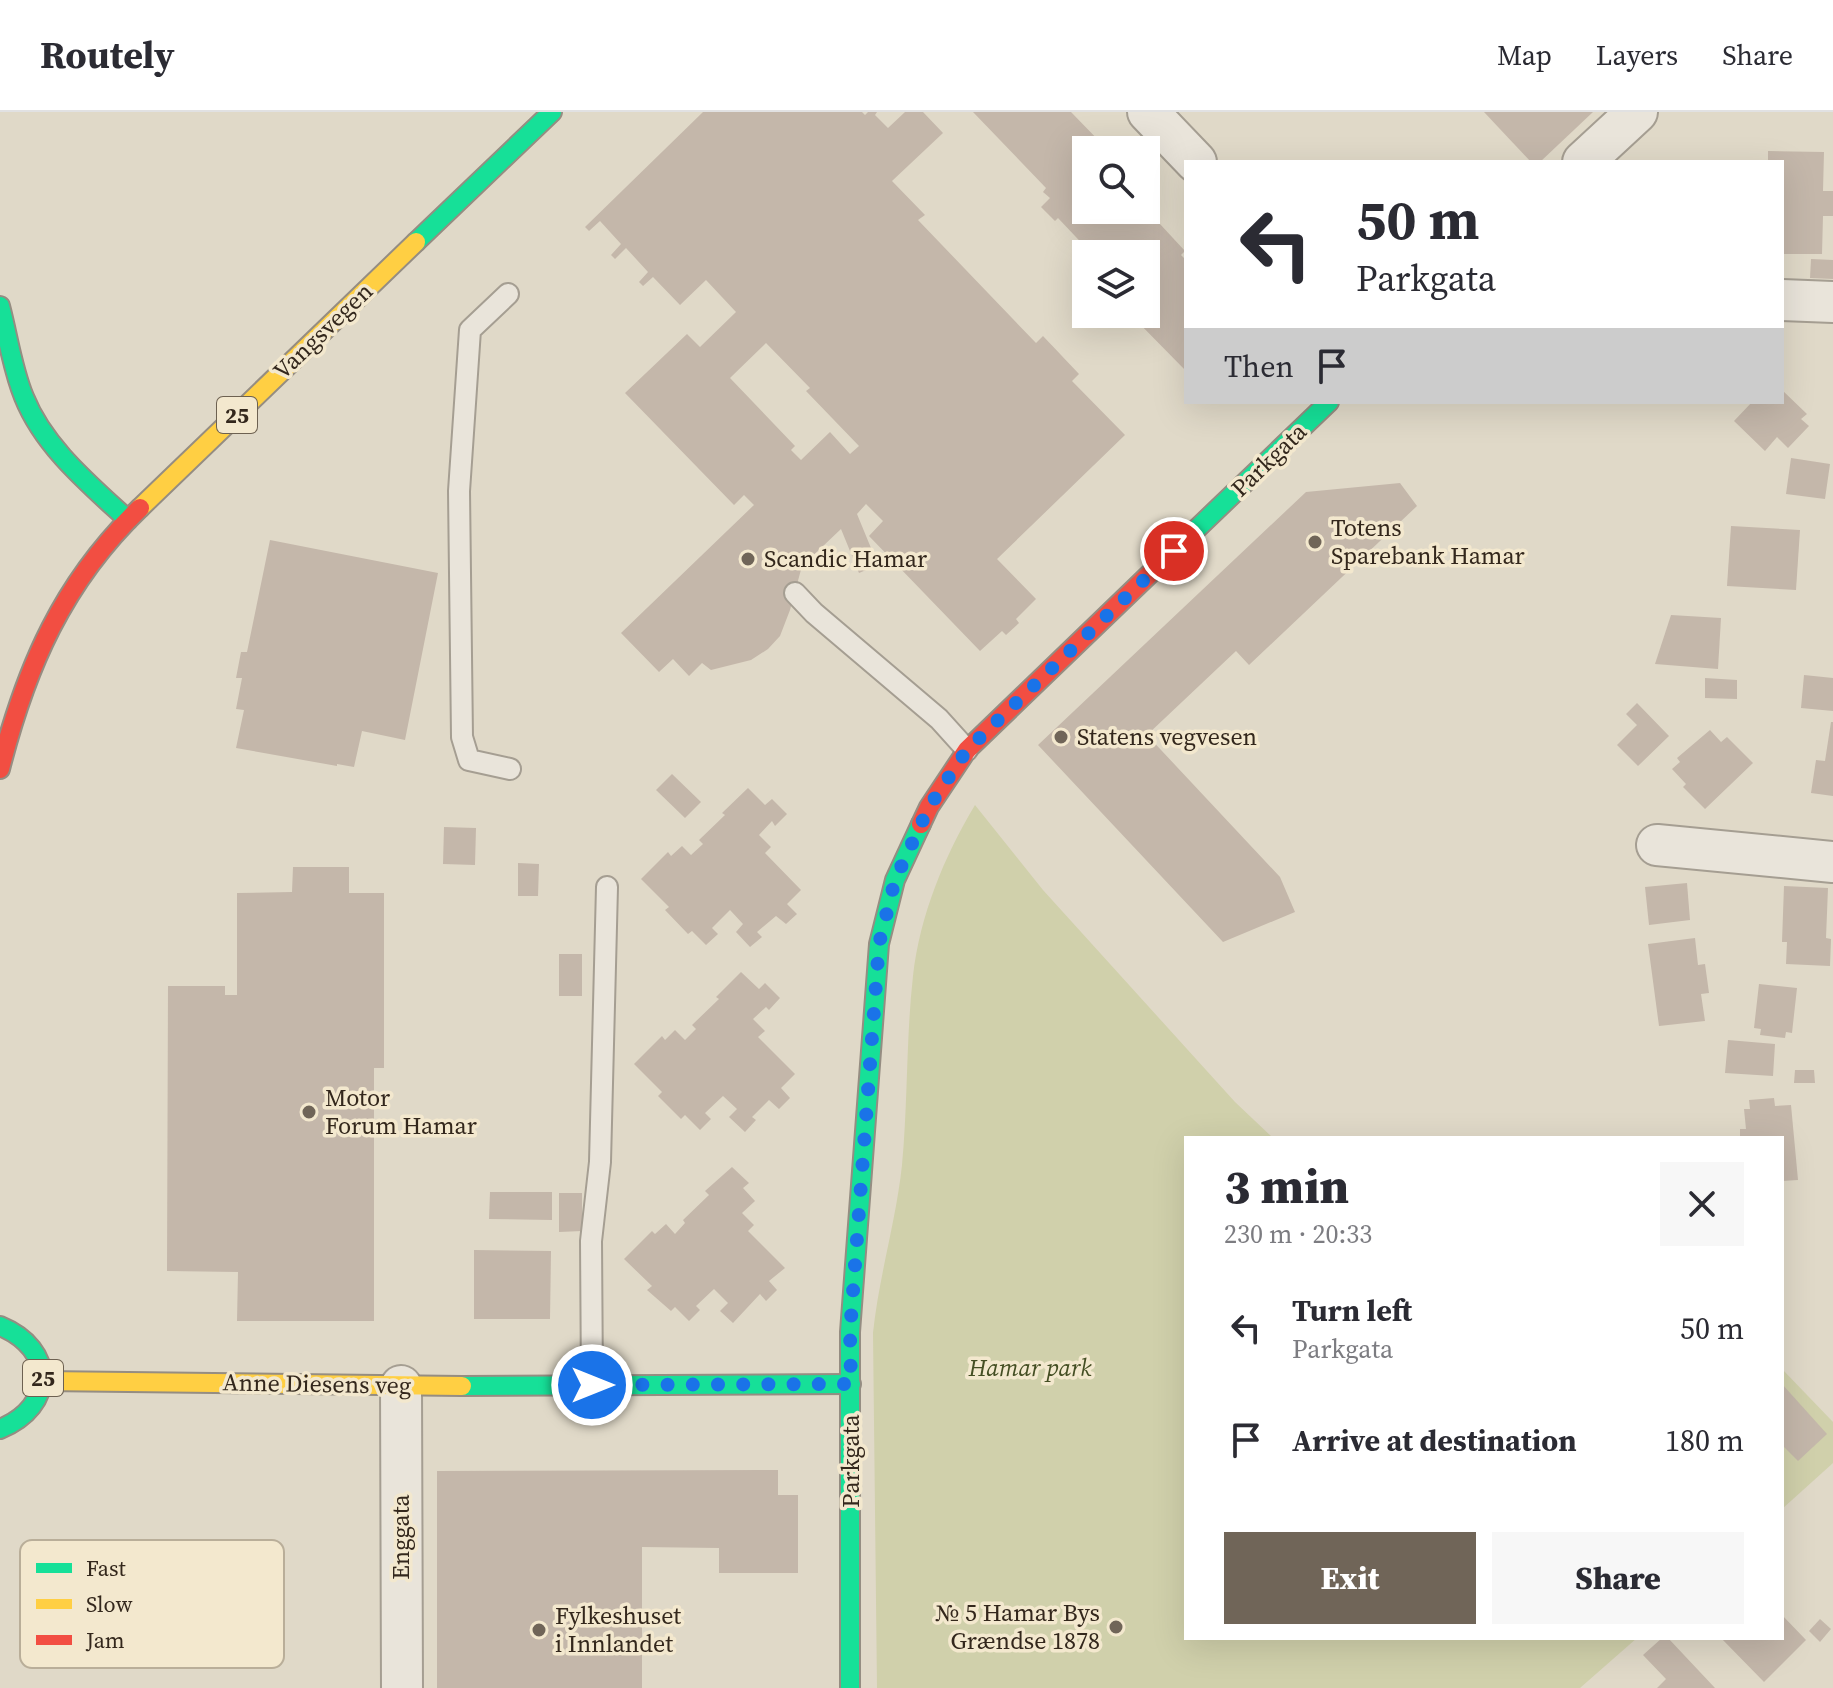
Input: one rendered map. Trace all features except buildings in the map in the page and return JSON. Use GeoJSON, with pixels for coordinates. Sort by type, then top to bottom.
{"type":"FeatureCollection","features":[{"type":"Feature","properties":{"kind":"main road","name":"Vangsvegen"},"geometry":{"type":"LineString","coordinates":[[0,769],[30,665],[61,604],[93,557],[552,112]]}},
{"type":"Feature","properties":{"kind":"main road"},"geometry":{"type":"LineString","coordinates":[[0,306],[12,405],[39,426],[82,476],[128,520]]}},
{"type":"Feature","properties":{"kind":"main road","name":"Parkgata"},"geometry":{"type":"LineString","coordinates":[[850,1688],[850,1332],[879,944],[895,880],[929,807],[967,750],[1327,404]]}},
{"type":"Feature","properties":{"kind":"main road","name":"25"},"geometry":{"type":"LineString","coordinates":[[0,1326],[23,1336],[35,1350],[43,1381],[32,1410],[10,1427],[0,1429]]}},
{"type":"Feature","properties":{"kind":"main road","name":"Anne Diesens veg"},"geometry":{"type":"LineString","coordinates":[[43,1381],[401,1386],[851,1384]]}},
{"type":"Feature","properties":{"kind":"street"},"geometry":{"type":"LineString","coordinates":[[1148,112],[1194,160]]}},
{"type":"Feature","properties":{"kind":"street"},"geometry":{"type":"LineString","coordinates":[[1585,160],[1637,112]]}},
{"type":"Feature","properties":{"kind":"street"},"geometry":{"type":"LineString","coordinates":[[1784,300],[1833,302]]}},
{"type":"Feature","properties":{"kind":"street"},"geometry":{"type":"LineString","coordinates":[[1657,845],[1833,862]]}},
{"type":"Feature","properties":{"kind":"street","name":"Enggata"},"geometry":{"type":"LineString","coordinates":[[401,1386],[402,1688]]}},
{"type":"Feature","properties":{"kind":"lane"},"geometry":{"type":"LineString","coordinates":[[508,294],[470,330],[459,491],[462,737],[469,760],[510,769]]}},
{"type":"Feature","properties":{"kind":"lane"},"geometry":{"type":"LineString","coordinates":[[795,593],[814,613],[939,719],[967,750]]}},
{"type":"Feature","properties":{"kind":"lane"},"geometry":{"type":"LineString","coordinates":[[592,1385],[591,1241],[600,1162],[602,984],[607,887]]}},
{"type":"Feature","properties":{"kind":"green space","name":"Hamar park"},"geometry":{"type":"Polygon","coordinates":[[[975,805],[1043,890],[1235,1102],[1271,1136],[1184,1136],[1184,1640],[1635,1640],[1580,1688],[877,1688],[873,1333],[902,1165],[916,953],[935,887],[975,805]]]}},
{"type":"Feature","properties":{"kind":"green space"},"geometry":{"type":"Polygon","coordinates":[[[1784,1371],[1833,1422],[1833,1463],[1784,1507],[1784,1371]]]}},
{"type":"Feature","properties":{"kind":"traffic: fast"},"geometry":{"type":"LineString","coordinates":[[416,242],[552,112]]}},
{"type":"Feature","properties":{"kind":"traffic: fast"},"geometry":{"type":"LineString","coordinates":[[0,306],[16,375],[43,432],[69,464],[128,520]]}},
{"type":"Feature","properties":{"kind":"traffic: fast"},"geometry":{"type":"LineString","coordinates":[[1158,566],[1327,404]]}},
{"type":"Feature","properties":{"kind":"traffic: fast"},"geometry":{"type":"LineString","coordinates":[[850,1688],[850,1332],[879,944],[895,880],[921,824]]}},
{"type":"Feature","properties":{"kind":"traffic: fast"},"geometry":{"type":"LineString","coordinates":[[0,1326],[32,1349],[42,1378],[32,1406],[0,1429]]}},
{"type":"Feature","properties":{"kind":"traffic: fast"},"geometry":{"type":"LineString","coordinates":[[462,1386],[851,1384]]}},
{"type":"Feature","properties":{"kind":"traffic: slow"},"geometry":{"type":"LineString","coordinates":[[140,508],[416,242]]}},
{"type":"Feature","properties":{"kind":"traffic: slow"},"geometry":{"type":"LineString","coordinates":[[43,1381],[462,1386]]}},
{"type":"Feature","properties":{"kind":"traffic: jam"},"geometry":{"type":"LineString","coordinates":[[0,769],[22,696],[51,628],[89,566],[140,508]]}},
{"type":"Feature","properties":{"kind":"traffic: jam"},"geometry":{"type":"LineString","coordinates":[[921,824],[967,750],[1158,566]]}},
{"type":"Feature","properties":{"kind":"place","name":"Totens Sparebank Hamar"},"geometry":{"type":"Point","coordinates":[1315,542]}},
{"type":"Feature","properties":{"kind":"place","name":"Scandic Hamar"},"geometry":{"type":"Point","coordinates":[748,559]}},
{"type":"Feature","properties":{"kind":"place","name":"Statens vegvesen"},"geometry":{"type":"Point","coordinates":[1061,737]}},
{"type":"Feature","properties":{"kind":"place","name":"Motor Forum Hamar"},"geometry":{"type":"Point","coordinates":[309,1112]}},
{"type":"Feature","properties":{"kind":"place","name":"№ 5 Hamar Bys Grændse 1878"},"geometry":{"type":"Point","coordinates":[1116,1627]}},
{"type":"Feature","properties":{"kind":"place","name":"Fylkeshuset i Innlandet"},"geometry":{"type":"Point","coordinates":[539,1630]}},
{"type":"Feature","properties":{"kind":"route"},"geometry":{"type":"LineString","coordinates":[[592,1385],[851,1384],[850,1332],[879,944],[895,880],[929,807],[967,750],[1174,551]]}}]}
